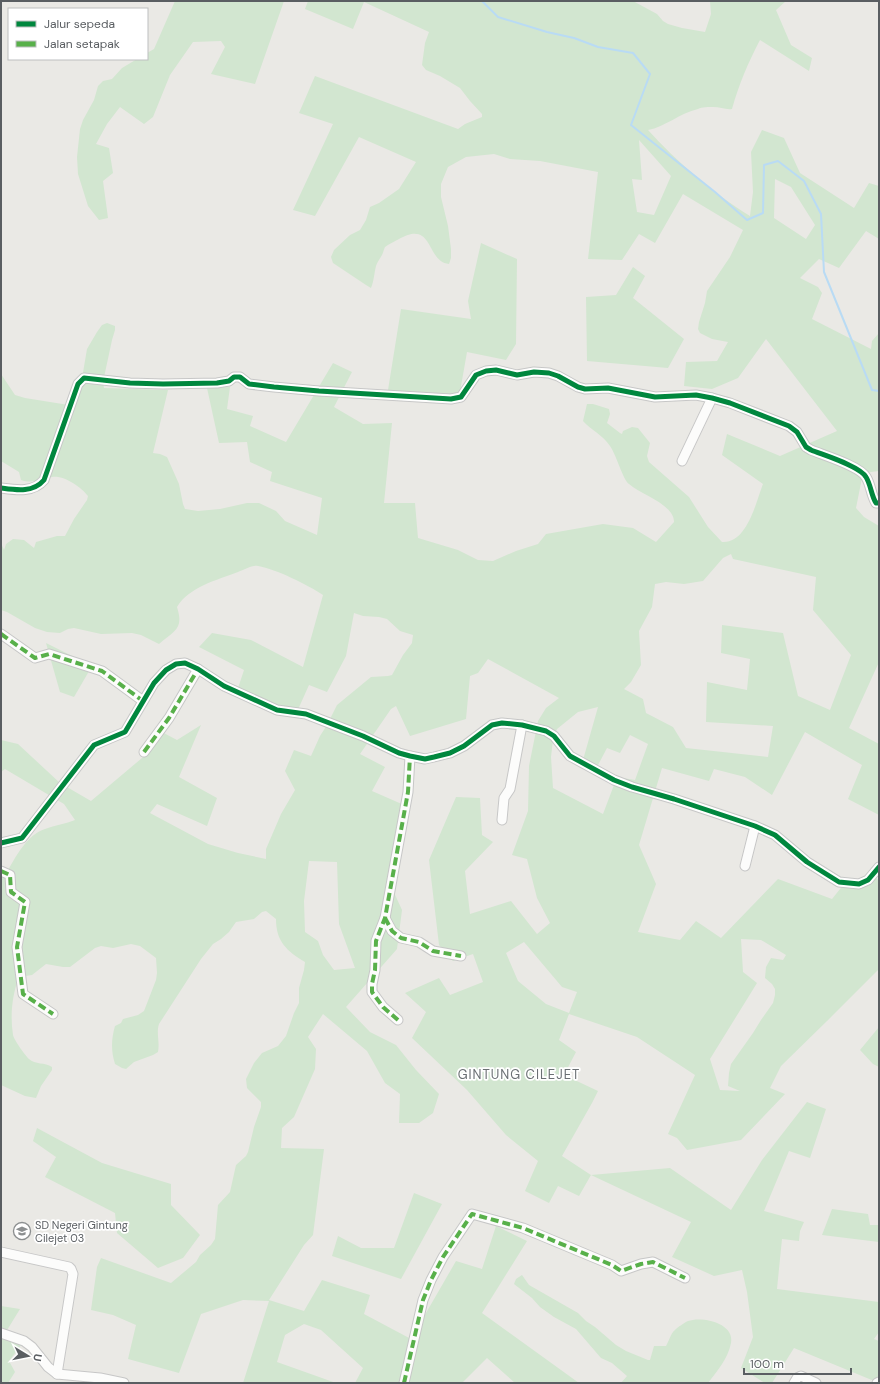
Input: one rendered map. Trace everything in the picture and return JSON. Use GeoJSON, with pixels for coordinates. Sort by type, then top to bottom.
{"type":"FeatureCollection","features":[{"type":"Feature","properties":{"kind":"street"},"geometry":{"type":"LineString","coordinates":[[1,488],[23,490],[36,487],[44,480],[78,384],[84,378],[130,383],[163,384],[217,383],[240,377],[250,384],[274,387],[451,399],[461,397],[476,375],[486,371],[496,370],[517,375],[534,372],[548,373],[558,376],[578,387],[585,389],[608,388],[655,397],[696,395],[730,403],[789,426],[797,432],[806,447],[856,468],[866,477],[872,497],[876,503],[879,503]]}},
{"type":"Feature","properties":{"kind":"street"},"geometry":{"type":"LineString","coordinates":[[682,461],[712,398]]}},
{"type":"Feature","properties":{"kind":"street"},"geometry":{"type":"LineString","coordinates":[[1,634],[35,658],[49,654],[102,671],[143,701]]}},
{"type":"Feature","properties":{"kind":"street"},"geometry":{"type":"LineString","coordinates":[[1,843],[22,838],[94,745],[125,732],[154,683],[166,670],[176,664],[186,663],[224,686],[277,710],[306,714],[363,736],[399,753],[425,759],[450,753],[464,746],[492,725],[502,723],[546,731],[554,736],[570,756],[614,780],[755,826],[775,835],[807,862],[839,882],[860,884],[868,880],[879,866]]}},
{"type":"Feature","properties":{"kind":"street"},"geometry":{"type":"LineString","coordinates":[[144,752],[169,718],[198,669]]}},
{"type":"Feature","properties":{"kind":"street"},"geometry":{"type":"LineString","coordinates":[[502,820],[504,798],[510,789],[522,726]]}},
{"type":"Feature","properties":{"kind":"street"},"geometry":{"type":"LineString","coordinates":[[398,1020],[383,1007],[372,992],[372,984],[375,970],[376,941],[385,918],[408,792],[410,756]]}},
{"type":"Feature","properties":{"kind":"street"},"geometry":{"type":"LineString","coordinates":[[745,866],[755,826]]}},
{"type":"Feature","properties":{"kind":"street"},"geometry":{"type":"LineString","coordinates":[[1,871],[10,875],[11,892],[25,902],[17,947],[23,994],[53,1014]]}},
{"type":"Feature","properties":{"kind":"street"},"geometry":{"type":"LineString","coordinates":[[385,918],[392,932],[401,938],[419,942],[433,951],[461,956]]}},
{"type":"Feature","properties":{"kind":"street"},"geometry":{"type":"LineString","coordinates":[[404,1383],[424,1300],[431,1280],[443,1257],[472,1214],[523,1228],[612,1265],[621,1271],[653,1262],[685,1278]]}},
{"type":"Feature","properties":{"kind":"street"},"geometry":{"type":"LineString","coordinates":[[1,1252],[71,1268],[73,1274],[57,1374]]}},
{"type":"Feature","properties":{"kind":"street"},"geometry":{"type":"LineString","coordinates":[[1,1333],[24,1342],[32,1347],[48,1367],[57,1374],[100,1378],[124,1383]]}},
{"type":"Feature","properties":{"kind":"street"},"geometry":{"type":"LineString","coordinates":[[794,1383],[797,1378],[801,1376],[816,1383]]}},
{"type":"Feature","properties":{"kind":"green space"},"geometry":{"type":"Polygon","coordinates":[[[175,1],[284,1],[255,84],[211,74],[225,47],[221,41],[193,42],[170,75],[153,117],[144,124],[120,107],[107,124],[96,144],[109,148],[113,173],[103,181],[108,218],[99,220],[88,206],[78,174],[77,157],[80,129],[83,120],[94,100],[98,86],[103,81],[112,79],[122,68],[135,60],[148,60],[148,52],[154,49],[175,1]]]}},
{"type":"Feature","properties":{"kind":"green space"},"geometry":{"type":"Polygon","coordinates":[[[308,1],[633,1],[657,14],[668,24],[705,32],[711,14],[710,1],[786,1],[776,10],[791,45],[812,58],[809,71],[760,40],[744,74],[732,109],[713,107],[701,108],[648,130],[696,176],[723,198],[750,216],[753,192],[751,152],[762,130],[784,138],[800,173],[854,208],[869,183],[879,186],[879,239],[866,231],[839,268],[819,259],[800,278],[818,287],[822,293],[812,319],[871,349],[872,341],[879,333],[879,471],[863,473],[856,508],[864,517],[879,526],[879,662],[849,728],[879,744],[879,815],[848,799],[862,765],[805,732],[772,795],[745,777],[714,769],[709,781],[662,768],[639,845],[656,884],[638,932],[680,940],[696,921],[721,938],[778,879],[832,899],[844,884],[870,878],[879,879],[879,969],[781,1066],[770,1088],[785,1094],[741,1140],[687,1150],[677,1138],[668,1134],[695,1075],[637,1037],[569,1014],[559,1040],[576,1052],[564,1075],[598,1091],[562,1156],[591,1175],[579,1196],[558,1186],[549,1203],[525,1191],[538,1161],[506,1135],[467,1090],[412,1038],[426,1012],[405,993],[439,978],[450,995],[483,982],[473,954],[453,961],[439,945],[429,860],[456,797],[480,798],[482,835],[493,842],[465,871],[470,914],[511,901],[537,934],[550,923],[537,898],[527,859],[512,855],[528,811],[529,766],[538,721],[546,708],[559,698],[488,659],[478,673],[470,676],[466,719],[410,736],[396,706],[391,709],[360,754],[385,767],[372,791],[404,805],[393,851],[391,886],[402,910],[397,949],[346,1007],[370,1032],[396,1045],[416,1070],[439,1094],[433,1113],[419,1123],[399,1123],[400,1094],[385,1083],[367,1051],[323,1014],[308,1037],[316,1049],[315,1069],[294,1117],[282,1128],[281,1148],[324,1149],[313,1235],[304,1245],[269,1300],[304,1311],[322,1280],[370,1295],[364,1314],[411,1339],[456,1261],[482,1269],[496,1226],[527,1241],[482,1313],[579,1383],[515,1383],[487,1358],[462,1383],[355,1383],[363,1368],[321,1330],[304,1324],[285,1335],[277,1362],[336,1383],[243,1383],[269,1301],[243,1300],[201,1314],[179,1373],[128,1359],[136,1325],[113,1315],[91,1310],[97,1267],[101,1258],[171,1283],[196,1262],[200,1255],[215,1239],[218,1205],[230,1192],[236,1165],[246,1156],[248,1152],[261,1107],[261,1102],[247,1088],[246,1079],[254,1063],[262,1053],[278,1046],[286,1036],[299,1003],[299,988],[305,962],[288,950],[280,940],[276,919],[266,911],[262,912],[254,919],[236,922],[229,932],[213,944],[201,959],[159,1024],[158,1052],[134,1062],[126,1069],[115,1064],[112,1045],[115,1026],[121,1023],[123,1019],[138,1015],[144,1011],[156,980],[156,958],[140,946],[131,944],[113,948],[101,946],[95,948],[70,967],[46,964],[32,975],[19,977],[12,1006],[13,1035],[31,1061],[49,1065],[52,1067],[52,1070],[41,1086],[36,1098],[25,1096],[1,1085],[1,866],[8,870],[23,846],[39,832],[75,820],[64,804],[5,769],[1,772],[1,740],[18,744],[60,783],[91,801],[142,758],[160,731],[177,740],[201,725],[179,777],[217,798],[207,826],[157,804],[150,813],[208,844],[238,853],[266,859],[266,849],[281,814],[295,790],[285,771],[294,750],[311,756],[337,705],[371,677],[392,675],[403,655],[412,643],[413,635],[400,631],[387,619],[363,616],[354,613],[346,656],[327,692],[309,685],[296,714],[238,688],[244,670],[199,647],[212,633],[251,640],[303,667],[323,595],[301,582],[274,570],[253,566],[196,589],[182,600],[177,607],[179,614],[179,625],[177,628],[159,644],[141,635],[132,633],[101,634],[74,628],[60,633],[47,632],[35,628],[1,610],[1,543],[4,550],[6,544],[13,539],[24,540],[34,548],[36,542],[57,536],[65,536],[88,496],[77,486],[62,478],[52,477],[33,481],[21,480],[19,472],[1,461],[1,374],[15,395],[75,406],[80,390],[87,349],[102,325],[107,323],[115,326],[103,382],[104,388],[168,390],[153,453],[167,457],[179,484],[185,509],[198,511],[220,509],[247,503],[259,503],[276,511],[285,521],[317,535],[322,498],[270,481],[272,472],[250,462],[247,442],[219,443],[207,388],[230,387],[227,409],[253,416],[250,426],[286,442],[333,363],[352,372],[334,407],[363,424],[392,423],[384,503],[415,503],[418,538],[458,550],[478,560],[493,561],[516,551],[538,544],[546,534],[603,524],[633,528],[656,542],[674,522],[673,516],[669,510],[627,482],[610,446],[583,421],[587,404],[593,404],[609,409],[610,414],[607,423],[622,434],[623,431],[632,427],[638,428],[650,443],[647,456],[649,462],[689,497],[708,527],[722,542],[731,541],[744,529],[754,511],[763,484],[722,455],[727,434],[780,456],[837,431],[766,339],[738,378],[712,389],[684,386],[686,362],[717,361],[728,342],[712,339],[700,333],[698,329],[707,291],[730,257],[743,230],[683,194],[655,243],[639,234],[622,260],[588,259],[598,172],[540,161],[510,159],[494,154],[466,157],[448,167],[441,184],[441,197],[448,226],[451,249],[449,264],[442,262],[424,238],[418,234],[410,234],[385,247],[376,265],[371,288],[333,263],[331,257],[334,250],[350,235],[360,230],[366,220],[370,207],[379,203],[399,189],[416,162],[359,137],[315,216],[293,210],[333,124],[299,113],[315,76],[458,129],[465,124],[482,117],[482,114],[460,88],[440,76],[426,70],[422,65],[425,43],[429,32],[364,2],[353,29],[305,9],[308,1]],[[639,140],[642,180],[632,179],[637,212],[654,215],[671,176],[639,140]],[[775,179],[774,218],[806,239],[815,225],[791,187],[775,179]],[[731,554],[723,558],[703,581],[684,584],[666,582],[655,584],[652,607],[639,631],[641,665],[631,682],[624,689],[643,699],[646,713],[673,727],[686,748],[768,757],[773,726],[706,722],[707,682],[747,690],[750,659],[721,653],[722,625],[783,633],[798,696],[830,710],[851,655],[813,610],[816,577],[733,559],[731,554]],[[598,707],[578,712],[557,729],[553,740],[551,757],[553,788],[603,814],[617,777],[635,780],[648,744],[630,735],[620,753],[607,748],[597,767],[583,760],[598,707]],[[309,861],[304,901],[305,932],[318,941],[323,955],[334,970],[355,968],[339,924],[337,862],[309,861]],[[741,939],[743,972],[757,983],[710,1059],[720,1090],[740,1091],[728,1086],[731,1064],[773,1003],[775,989],[765,978],[766,967],[771,958],[783,960],[786,955],[761,940],[741,939]],[[524,942],[506,953],[518,981],[546,1004],[569,1013],[577,992],[562,987],[524,942]]]}},
{"type":"Feature","properties":{"kind":"green space"},"geometry":{"type":"Polygon","coordinates":[[[481,243],[517,259],[516,344],[506,360],[467,352],[460,392],[453,398],[388,390],[401,309],[471,319],[468,301],[481,243]]]}},
{"type":"Feature","properties":{"kind":"green space"},"geometry":{"type":"Polygon","coordinates":[[[633,267],[645,276],[633,298],[684,339],[668,368],[587,361],[586,297],[616,295],[633,267]]]}},
{"type":"Feature","properties":{"kind":"green space"},"geometry":{"type":"Polygon","coordinates":[[[46,643],[92,666],[74,697],[60,692],[46,643]]]}},
{"type":"Feature","properties":{"kind":"green space"},"geometry":{"type":"Polygon","coordinates":[[[879,1027],[879,1067],[873,1064],[860,1050],[879,1027]]]}},
{"type":"Feature","properties":{"kind":"green space"},"geometry":{"type":"Polygon","coordinates":[[[807,1102],[826,1109],[810,1158],[789,1151],[764,1211],[804,1222],[800,1231],[799,1241],[782,1239],[777,1289],[879,1302],[879,1332],[874,1339],[879,1341],[879,1383],[794,1348],[772,1383],[765,1383],[741,1368],[753,1337],[747,1292],[742,1270],[714,1276],[672,1257],[691,1222],[591,1175],[670,1168],[731,1210],[762,1160],[807,1102]]]}},
{"type":"Feature","properties":{"kind":"green space"},"geometry":{"type":"Polygon","coordinates":[[[37,1128],[102,1163],[171,1184],[171,1205],[200,1235],[183,1258],[158,1268],[117,1233],[115,1213],[45,1177],[56,1157],[33,1141],[37,1128]]]}},
{"type":"Feature","properties":{"kind":"green space"},"geometry":{"type":"Polygon","coordinates":[[[414,1193],[442,1204],[401,1279],[332,1256],[338,1236],[361,1248],[394,1248],[414,1193]]]}},
{"type":"Feature","properties":{"kind":"green space"},"geometry":{"type":"Polygon","coordinates":[[[832,1209],[868,1214],[870,1225],[879,1225],[879,1242],[822,1235],[832,1209]]]}},
{"type":"Feature","properties":{"kind":"green space"},"geometry":{"type":"Polygon","coordinates":[[[522,1275],[529,1285],[578,1313],[616,1345],[648,1360],[650,1360],[654,1346],[666,1346],[671,1335],[679,1326],[688,1321],[694,1320],[709,1320],[723,1326],[728,1330],[731,1336],[730,1349],[722,1364],[708,1383],[621,1383],[627,1376],[612,1363],[601,1358],[576,1329],[554,1317],[540,1307],[532,1298],[514,1284],[516,1279],[522,1275]]]}},
{"type":"Feature","properties":{"kind":"green space"},"geometry":{"type":"Polygon","coordinates":[[[1,1306],[20,1309],[4,1335],[25,1340],[9,1361],[15,1372],[8,1383],[1,1383],[1,1306]]]}},
{"type":"Feature","properties":{"kind":"waterway"},"geometry":{"type":"LineString","coordinates":[[482,1],[498,17],[547,32],[574,38],[598,47],[633,53],[650,74],[631,125],[715,192],[747,220],[763,213],[764,165],[778,161],[804,181],[821,214],[824,272],[872,390],[879,391]]}},
{"type":"Feature","properties":{"kind":"marked path"},"geometry":{"type":"LineString","coordinates":[[1,634],[35,658],[49,654],[102,671],[143,701],[141,704]]}},
{"type":"Feature","properties":{"kind":"marked path"},"geometry":{"type":"LineString","coordinates":[[144,752],[169,718],[198,669]]}},
{"type":"Feature","properties":{"kind":"marked path"},"geometry":{"type":"LineString","coordinates":[[398,1020],[383,1007],[372,992],[372,984],[375,970],[376,941],[385,918],[408,792],[410,756]]}},
{"type":"Feature","properties":{"kind":"marked path"},"geometry":{"type":"LineString","coordinates":[[1,871],[10,875],[11,892],[25,902],[17,947],[23,994],[53,1014]]}},
{"type":"Feature","properties":{"kind":"marked path"},"geometry":{"type":"LineString","coordinates":[[385,918],[392,931],[401,938],[419,942],[433,951],[461,956]]}},
{"type":"Feature","properties":{"kind":"marked path"},"geometry":{"type":"LineString","coordinates":[[404,1383],[423,1300],[431,1280],[443,1257],[472,1214],[523,1228],[612,1265],[621,1271],[641,1264],[653,1262],[685,1278]]}},
{"type":"Feature","properties":{"kind":"cycle path"},"geometry":{"type":"LineString","coordinates":[[1,488],[18,490],[30,489],[40,484],[44,480],[78,384],[84,378],[130,383],[163,384],[217,383],[229,381],[234,377],[240,377],[249,384],[274,387],[451,399],[461,397],[476,375],[486,371],[496,370],[517,375],[534,372],[549,373],[585,389],[608,388],[655,397],[696,395],[730,403],[789,426],[797,432],[806,447],[857,469],[866,477],[874,500],[876,503],[879,503]]}},
{"type":"Feature","properties":{"kind":"cycle path"},"geometry":{"type":"LineString","coordinates":[[1,843],[22,838],[94,745],[125,732],[154,683],[166,670],[176,664],[185,663],[198,669],[224,686],[277,710],[306,714],[363,736],[399,753],[425,759],[450,753],[464,746],[492,725],[502,723],[522,725],[546,731],[554,736],[570,756],[614,780],[755,826],[775,835],[807,862],[839,882],[859,884],[868,880],[879,867]]}},
{"type":"Feature","properties":{"kind":"place","name":"SD Negeri Gintung Cilejet 03"},"geometry":{"type":"Point","coordinates":[22,1231]}},
{"type":"Feature","properties":{"kind":"district","name":"GINTUNG CILEJET"},"geometry":{"type":"Point","coordinates":[519,1074]}}]}
